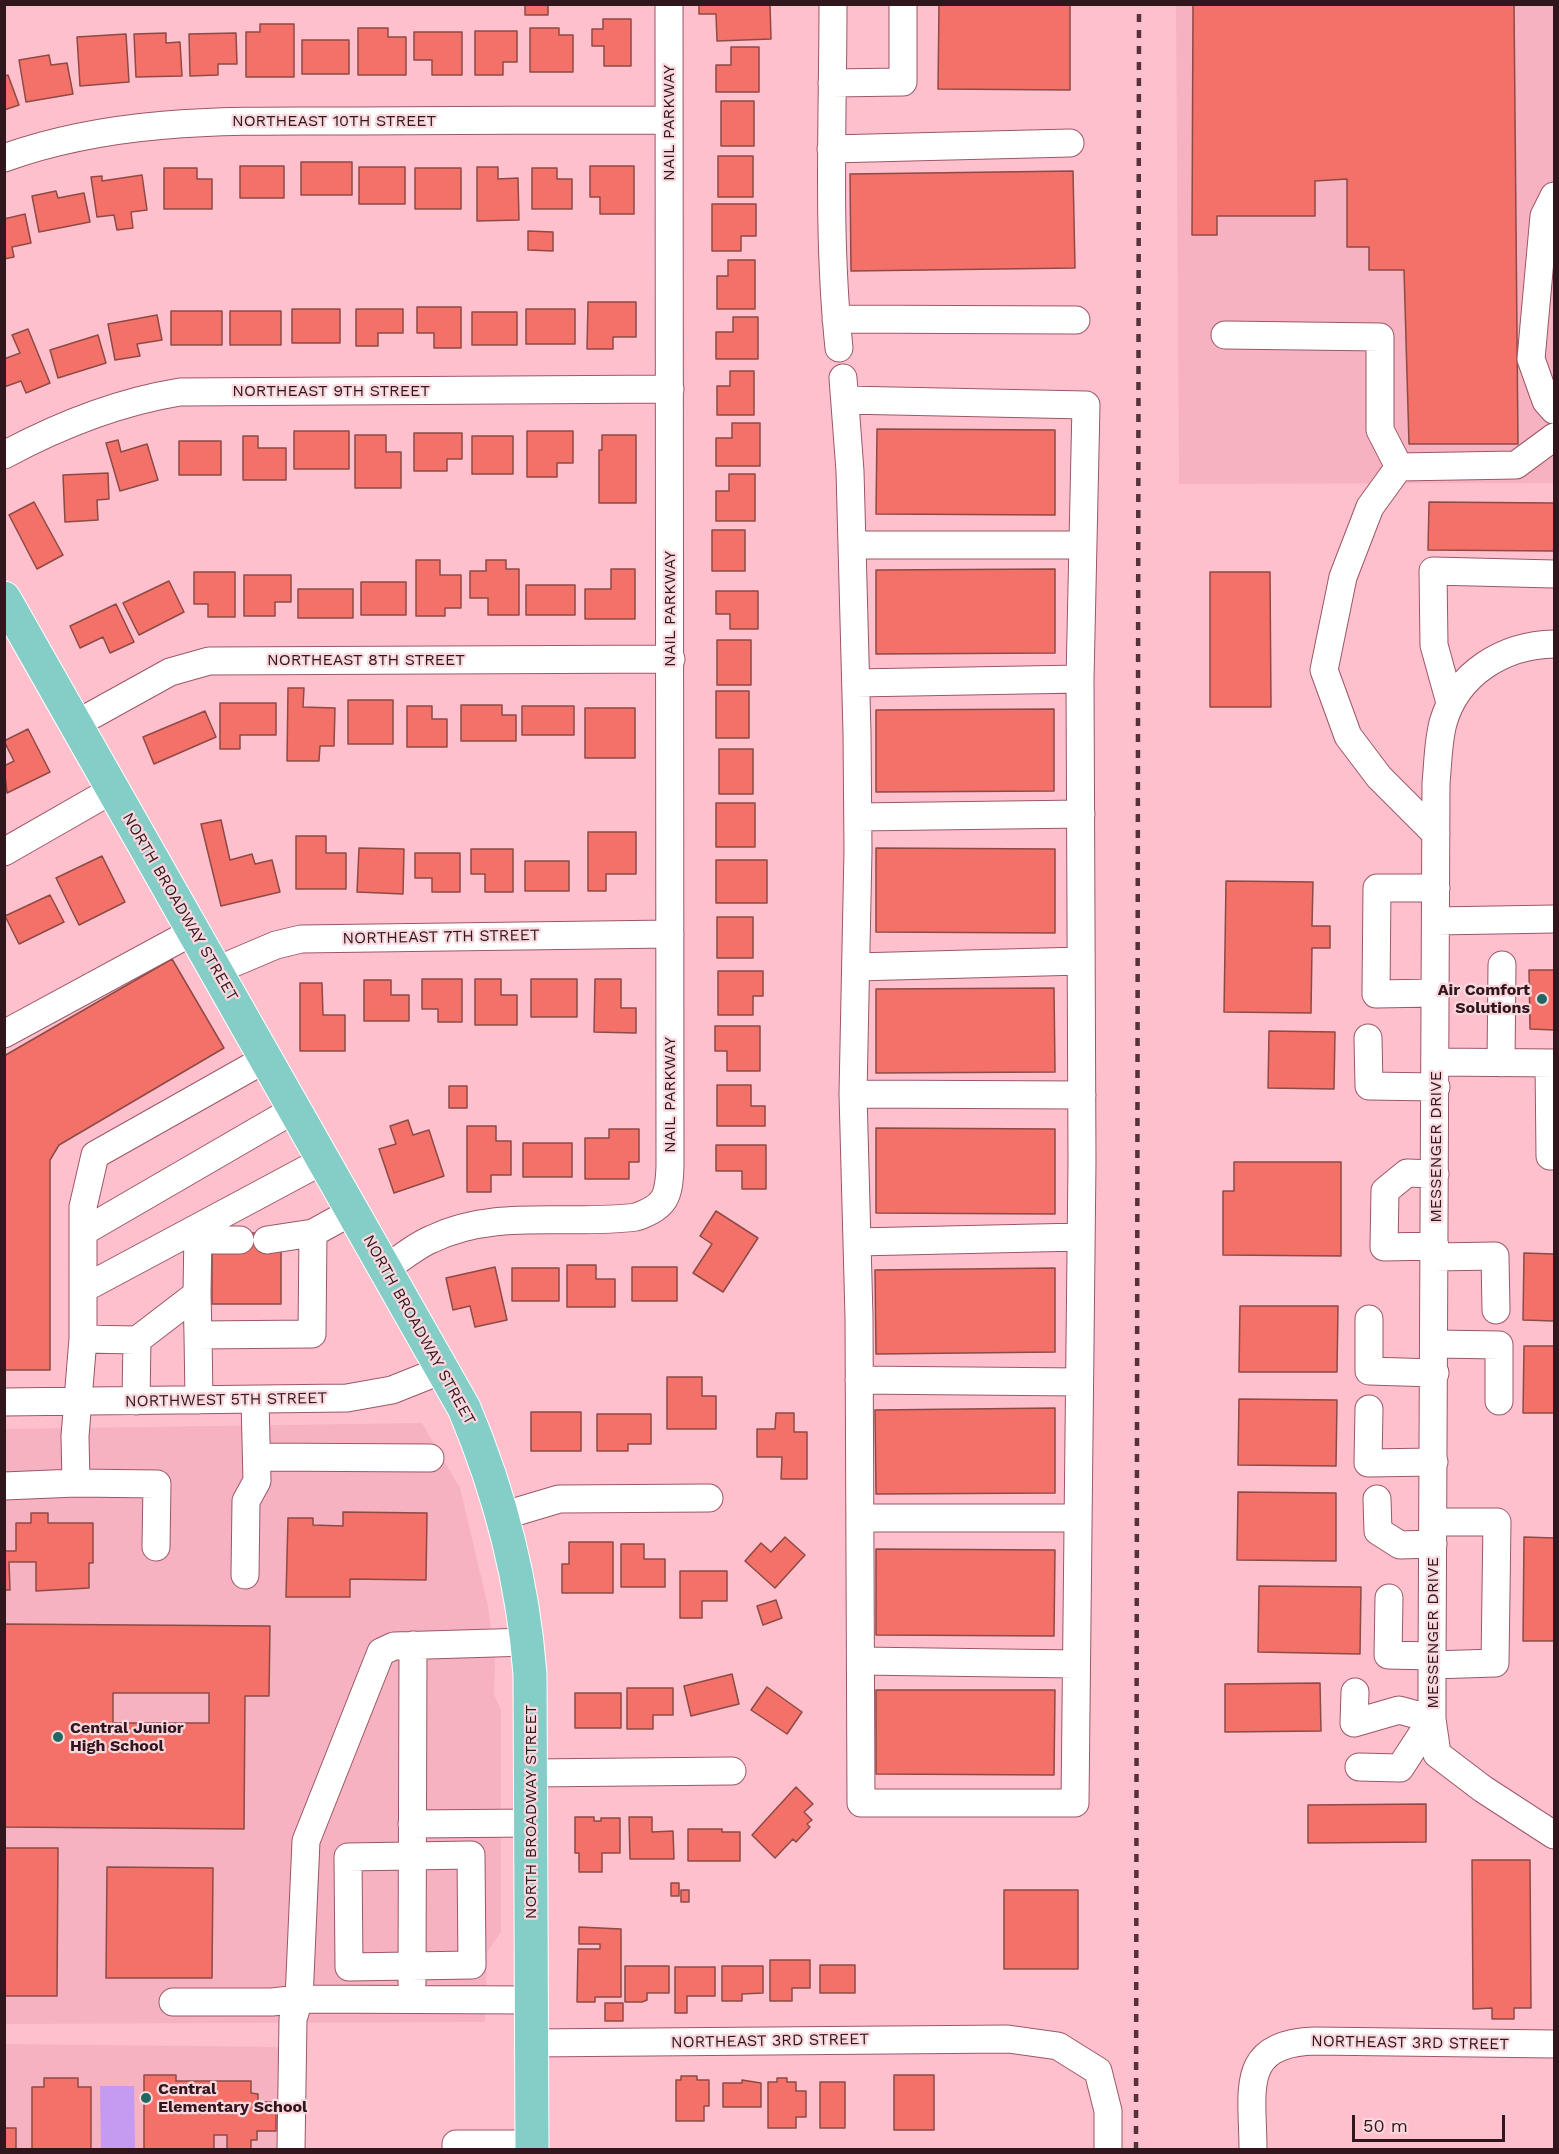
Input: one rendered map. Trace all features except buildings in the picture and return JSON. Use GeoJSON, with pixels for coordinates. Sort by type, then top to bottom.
{"type":"FeatureCollection","features":[{"type":"Feature","properties":{"kind":"main road","name":"NORTH BROADWAY STREET"},"geometry":{"type":"LineString","coordinates":[[4,598],[386,1269],[464,1408],[481,1447],[502,1516],[522,1599],[528,1642],[532,1773],[532,2147]]}},
{"type":"Feature","properties":{"kind":"street","name":"NAIL PARKWAY"},"geometry":{"type":"LineString","coordinates":[[386,1269],[432,1238],[469,1225],[505,1221],[621,1220],[656,1210],[667,1195],[669,1182],[670,934],[669,4]]}},
{"type":"Feature","properties":{"kind":"street"},"geometry":{"type":"LineString","coordinates":[[833,4],[831,149],[836,319],[839,348]]}},
{"type":"Feature","properties":{"kind":"street"},"geometry":{"type":"LineString","coordinates":[[832,83],[903,82],[903,4]]}},
{"type":"Feature","properties":{"kind":"street","name":"NORTHEAST 10TH STREET"},"geometry":{"type":"LineString","coordinates":[[4,158],[43,144],[84,135],[186,122],[668,120]]}},
{"type":"Feature","properties":{"kind":"street"},"geometry":{"type":"LineString","coordinates":[[831,149],[1070,143]]}},
{"type":"Feature","properties":{"kind":"street"},"geometry":{"type":"LineString","coordinates":[[1554,196],[1544,216],[1532,359],[1546,401],[1554,410]]}},
{"type":"Feature","properties":{"kind":"street"},"geometry":{"type":"LineString","coordinates":[[836,319],[1076,320]]}},
{"type":"Feature","properties":{"kind":"street"},"geometry":{"type":"LineString","coordinates":[[1225,335],[1380,337],[1380,430],[1399,467]]}},
{"type":"Feature","properties":{"kind":"street"},"geometry":{"type":"LineString","coordinates":[[844,389],[1086,405],[1083,545],[1080,679],[1081,1237],[1074,1803],[861,1803],[860,1380],[853,1094],[858,817],[853,545],[844,389]]}},
{"type":"Feature","properties":{"kind":"street","name":"NORTHEAST 9TH STREET"},"geometry":{"type":"LineString","coordinates":[[4,455],[70,422],[134,402],[180,392],[670,390]]}},
{"type":"Feature","properties":{"kind":"street"},"geometry":{"type":"LineString","coordinates":[[1399,467],[1516,465],[1554,437]]}},
{"type":"Feature","properties":{"kind":"street"},"geometry":{"type":"LineString","coordinates":[[1399,467],[1370,507],[1342,577],[1324,670],[1348,736],[1379,777],[1436,834]]}},
{"type":"Feature","properties":{"kind":"street"},"geometry":{"type":"LineString","coordinates":[[853,545],[1083,545]]}},
{"type":"Feature","properties":{"kind":"street"},"geometry":{"type":"LineString","coordinates":[[1450,703],[1434,645],[1433,571],[1554,574]]}},
{"type":"Feature","properties":{"kind":"street","name":"MESSENGER DRIVE"},"geometry":{"type":"LineString","coordinates":[[1554,644],[1504,653],[1474,672],[1450,703],[1443,724],[1439,751],[1436,834],[1436,1251],[1432,1660],[1432,1719],[1437,1754],[1483,1789],[1554,1835]]}},
{"type":"Feature","properties":{"kind":"street","name":"NORTHEAST 8TH STREET"},"geometry":{"type":"LineString","coordinates":[[76,724],[170,672],[209,661],[670,659]]}},
{"type":"Feature","properties":{"kind":"street"},"geometry":{"type":"LineString","coordinates":[[856,683],[1080,679]]}},
{"type":"Feature","properties":{"kind":"street"},"geometry":{"type":"LineString","coordinates":[[4,852],[114,789]]}},
{"type":"Feature","properties":{"kind":"street"},"geometry":{"type":"LineString","coordinates":[[858,817],[1081,814]]}},
{"type":"Feature","properties":{"kind":"street"},"geometry":{"type":"LineString","coordinates":[[1436,888],[1377,888],[1376,994],[1436,993]]}},
{"type":"Feature","properties":{"kind":"street"},"geometry":{"type":"LineString","coordinates":[[1436,921],[1554,919]]}},
{"type":"Feature","properties":{"kind":"street"},"geometry":{"type":"LineString","coordinates":[[4,1034],[194,931]]}},
{"type":"Feature","properties":{"kind":"street","name":"NORTHEAST 7TH STREET"},"geometry":{"type":"LineString","coordinates":[[217,970],[276,945],[301,939],[670,934]]}},
{"type":"Feature","properties":{"kind":"street"},"geometry":{"type":"LineString","coordinates":[[856,967],[1082,962]]}},
{"type":"Feature","properties":{"kind":"street"},"geometry":{"type":"LineString","coordinates":[[1501,1063],[1502,965]]}},
{"type":"Feature","properties":{"kind":"street"},"geometry":{"type":"LineString","coordinates":[[1368,1038],[1369,1086],[1501,1063],[1552,1063],[1550,1156],[1554,1156]]}},
{"type":"Feature","properties":{"kind":"street"},"geometry":{"type":"LineString","coordinates":[[76,1483],[75,1436],[80,1401],[83,1339],[83,1207],[95,1155],[267,1058]]}},
{"type":"Feature","properties":{"kind":"street"},"geometry":{"type":"LineString","coordinates":[[853,1094],[1082,1095]]}},
{"type":"Feature","properties":{"kind":"street"},"geometry":{"type":"LineString","coordinates":[[83,1232],[295,1109]]}},
{"type":"Feature","properties":{"kind":"street"},"geometry":{"type":"LineString","coordinates":[[83,1289],[198,1235],[324,1160]]}},
{"type":"Feature","properties":{"kind":"street"},"geometry":{"type":"LineString","coordinates":[[1436,1174],[1407,1173],[1385,1191],[1384,1247],[1495,1256],[1496,1310]]}},
{"type":"Feature","properties":{"kind":"street"},"geometry":{"type":"LineString","coordinates":[[267,1240],[313,1233],[353,1211]]}},
{"type":"Feature","properties":{"kind":"street"},"geometry":{"type":"LineString","coordinates":[[198,1335],[312,1334],[313,1233]]}},
{"type":"Feature","properties":{"kind":"street"},"geometry":{"type":"LineString","coordinates":[[198,1235],[240,1240]]}},
{"type":"Feature","properties":{"kind":"street"},"geometry":{"type":"LineString","coordinates":[[198,1235],[199,1400]]}},
{"type":"Feature","properties":{"kind":"street"},"geometry":{"type":"LineString","coordinates":[[857,1242],[1081,1237]]}},
{"type":"Feature","properties":{"kind":"street"},"geometry":{"type":"LineString","coordinates":[[83,1339],[137,1340],[197,1294]]}},
{"type":"Feature","properties":{"kind":"street"},"geometry":{"type":"LineString","coordinates":[[1370,1319],[1370,1371],[1435,1373]]}},
{"type":"Feature","properties":{"kind":"street"},"geometry":{"type":"LineString","coordinates":[[136,1401],[137,1340]]}},
{"type":"Feature","properties":{"kind":"street"},"geometry":{"type":"LineString","coordinates":[[1435,1344],[1499,1345],[1499,1401]]}},
{"type":"Feature","properties":{"kind":"street","name":"NORTHWEST 5TH STREET"},"geometry":{"type":"LineString","coordinates":[[4,1402],[327,1399],[372,1395],[409,1384],[442,1370]]}},
{"type":"Feature","properties":{"kind":"street"},"geometry":{"type":"LineString","coordinates":[[860,1380],[1079,1382]]}},
{"type":"Feature","properties":{"kind":"street"},"geometry":{"type":"LineString","coordinates":[[245,1575],[246,1501],[257,1481],[255,1400]]}},
{"type":"Feature","properties":{"kind":"street"},"geometry":{"type":"LineString","coordinates":[[1370,1409],[1368,1463],[1434,1462]]}},
{"type":"Feature","properties":{"kind":"street"},"geometry":{"type":"LineString","coordinates":[[256,1457],[430,1458]]}},
{"type":"Feature","properties":{"kind":"street"},"geometry":{"type":"LineString","coordinates":[[4,1486],[76,1483],[157,1484],[156,1547]]}},
{"type":"Feature","properties":{"kind":"street"},"geometry":{"type":"LineString","coordinates":[[502,1516],[559,1499],[709,1498]]}},
{"type":"Feature","properties":{"kind":"street"},"geometry":{"type":"LineString","coordinates":[[1377,1499],[1378,1531],[1400,1545],[1433,1533],[1497,1522],[1495,1663],[1388,1655],[1389,1598]]}},
{"type":"Feature","properties":{"kind":"street"},"geometry":{"type":"LineString","coordinates":[[860,1518],[1078,1518]]}},
{"type":"Feature","properties":{"kind":"street"},"geometry":{"type":"LineString","coordinates":[[291,2150],[293,2019],[299,1999],[306,1841],[377,1659],[388,1647],[528,1642]]}},
{"type":"Feature","properties":{"kind":"street"},"geometry":{"type":"LineString","coordinates":[[412,1999],[413,1645]]}},
{"type":"Feature","properties":{"kind":"street"},"geometry":{"type":"LineString","coordinates":[[861,1661],[1076,1664]]}},
{"type":"Feature","properties":{"kind":"street"},"geometry":{"type":"LineString","coordinates":[[1355,1692],[1354,1723],[1399,1710],[1432,1719],[1400,1768],[1359,1767]]}},
{"type":"Feature","properties":{"kind":"street"},"geometry":{"type":"LineString","coordinates":[[532,1773],[732,1771]]}},
{"type":"Feature","properties":{"kind":"street"},"geometry":{"type":"LineString","coordinates":[[412,1824],[532,1823]]}},
{"type":"Feature","properties":{"kind":"street"},"geometry":{"type":"LineString","coordinates":[[471,1856],[472,1965],[412,1966],[349,1966],[348,1857],[471,1856]]}},
{"type":"Feature","properties":{"kind":"street"},"geometry":{"type":"LineString","coordinates":[[173,2002],[200,1993],[272,2002],[299,1999],[532,2000]]}},
{"type":"Feature","properties":{"kind":"street","name":"NORTHEAST 3RD STREET"},"geometry":{"type":"LineString","coordinates":[[531,2043],[1008,2039],[1058,2046],[1098,2071],[1108,2112],[1108,2150]]}},
{"type":"Feature","properties":{"kind":"street","name":"NORTHEAST 3RD STREET"},"geometry":{"type":"LineString","coordinates":[[1253,2150],[1255,2073],[1268,2051],[1290,2041],[1554,2044]]}},
{"type":"Feature","properties":{"kind":"street"},"geometry":{"type":"LineString","coordinates":[[456,2147],[532,2147]]}},
{"type":"Feature","properties":{"kind":"shaded area"},"geometry":{"type":"Polygon","coordinates":[[[1176,5],[1554,5],[1554,483],[1179,484],[1176,5]]]}},
{"type":"Feature","properties":{"kind":"shaded area"},"geometry":{"type":"Polygon","coordinates":[[[422,1423],[460,1488],[488,1606],[495,1663],[494,1695],[501,1710],[501,1932],[487,1952],[485,2022],[5,2024],[4,1429],[422,1423]]]}},
{"type":"Feature","properties":{"kind":"shaded area","name":"Central Elementary School"},"geometry":{"type":"Polygon","coordinates":[[[5,2044],[288,2047],[286,2149],[5,2150],[5,2044]]]}},
{"type":"Feature","properties":{"kind":"shaded area"},"geometry":{"type":"Polygon","coordinates":[[[100,2086],[134,2086],[135,2149],[101,2149],[100,2086]]]}},
{"type":"Feature","properties":{"kind":"railway"},"geometry":{"type":"LineString","coordinates":[[1136,2150],[1139,4]]}},
{"type":"Feature","properties":{"kind":"place","name":"Air Comfort Solutions"},"geometry":{"type":"Point","coordinates":[1542,999]}},
{"type":"Feature","properties":{"kind":"place","name":"Central Junior High School"},"geometry":{"type":"Point","coordinates":[58,1737]}},
{"type":"Feature","properties":{"kind":"place","name":"Central Elementary School"},"geometry":{"type":"Point","coordinates":[146,2098]}}]}
